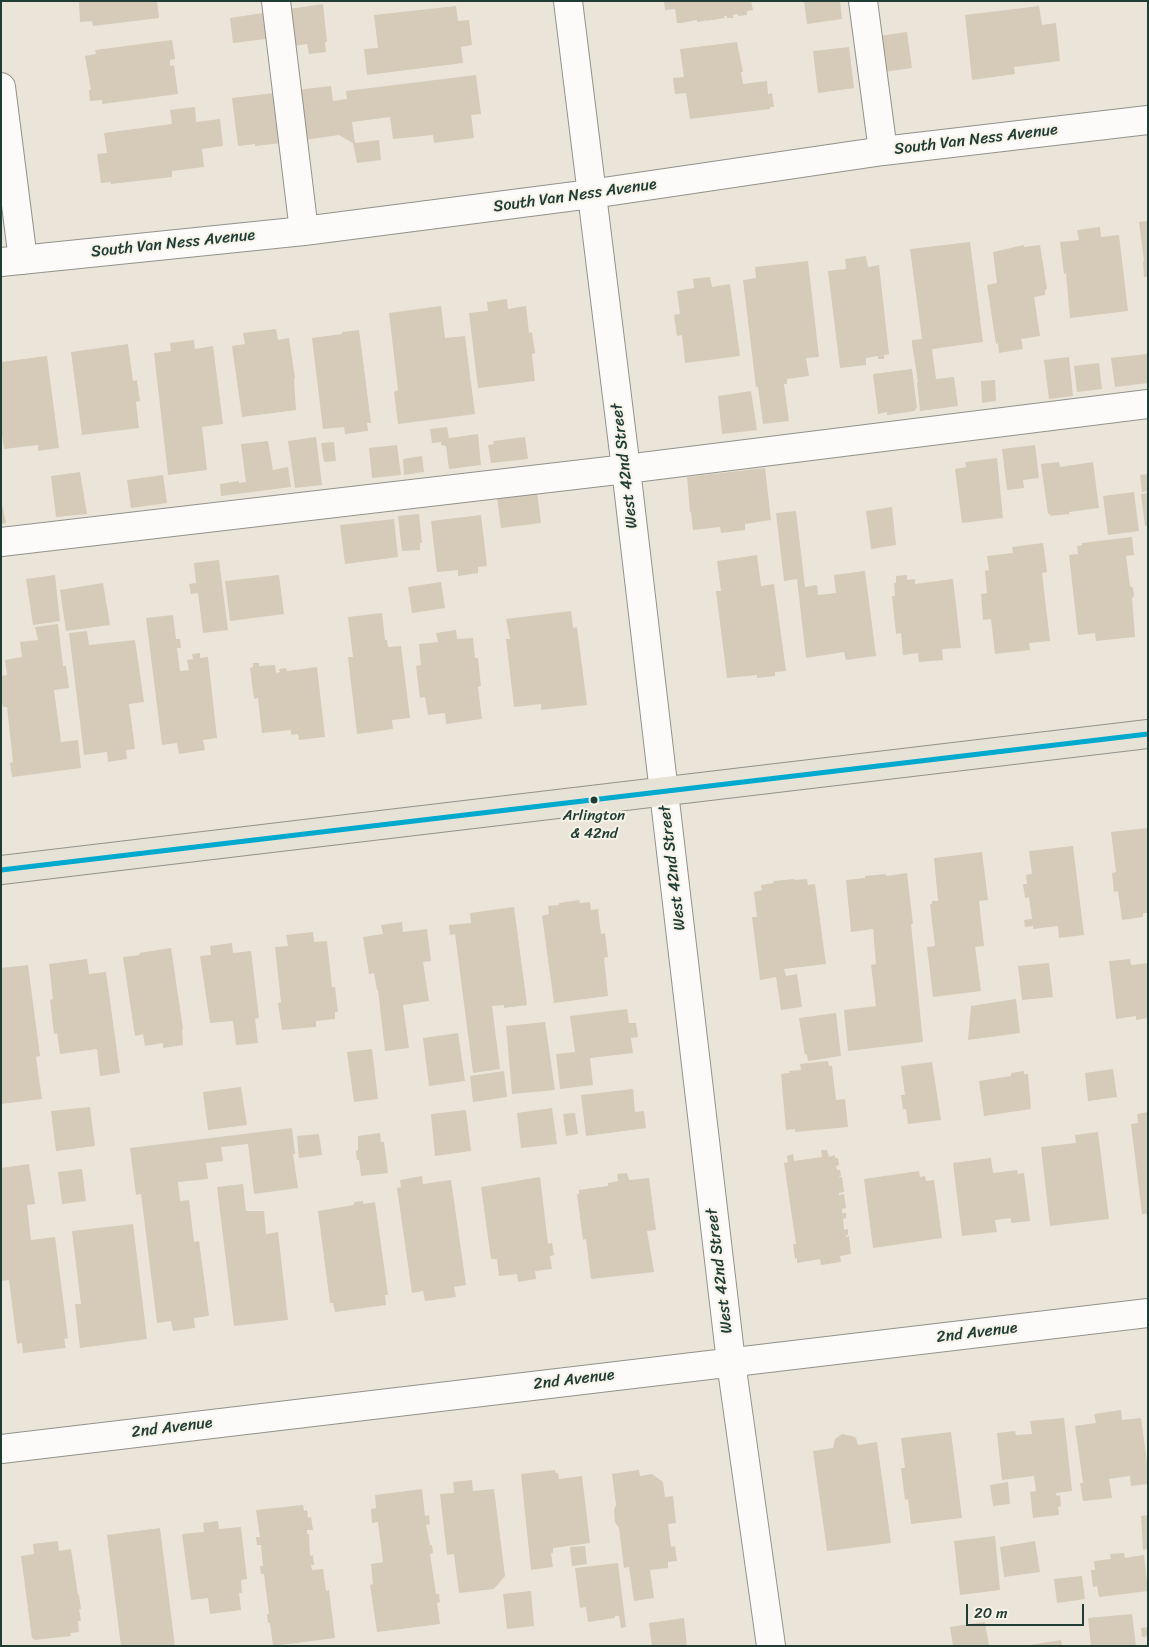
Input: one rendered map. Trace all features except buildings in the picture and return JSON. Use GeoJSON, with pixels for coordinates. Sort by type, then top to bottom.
{"type":"FeatureCollection","features":[{"type":"Feature","properties":{"kind":"main road"},"geometry":{"type":"LineString","coordinates":[[1,870],[1148,734]]}},
{"type":"Feature","properties":{"kind":"street"},"geometry":{"type":"LineString","coordinates":[[276,1],[304,231]]}},
{"type":"Feature","properties":{"kind":"street","name":"West 42nd Street"},"geometry":{"type":"LineString","coordinates":[[568,1],[626,469],[730,1362],[771,1646]]}},
{"type":"Feature","properties":{"kind":"street"},"geometry":{"type":"LineString","coordinates":[[863,1],[883,151]]}},
{"type":"Feature","properties":{"kind":"street"},"geometry":{"type":"LineString","coordinates":[[1,87],[12,261]]}},
{"type":"Feature","properties":{"kind":"street","name":"South Van Ness Avenue"},"geometry":{"type":"LineString","coordinates":[[12,261],[304,231],[591,194],[883,151],[1148,120]]}},
{"type":"Feature","properties":{"kind":"street"},"geometry":{"type":"LineString","coordinates":[[1,542],[626,469],[1148,404]]}},
{"type":"Feature","properties":{"kind":"street","name":"2nd Avenue"},"geometry":{"type":"LineString","coordinates":[[1,1449],[1148,1313]]}},
{"type":"Feature","properties":{"kind":"transit line"},"geometry":{"type":"LineString","coordinates":[[1,870],[1148,734]]}},
{"type":"Feature","properties":{"kind":"place","name":"Arlington & 42nd"},"geometry":{"type":"Point","coordinates":[594,800]}}]}
